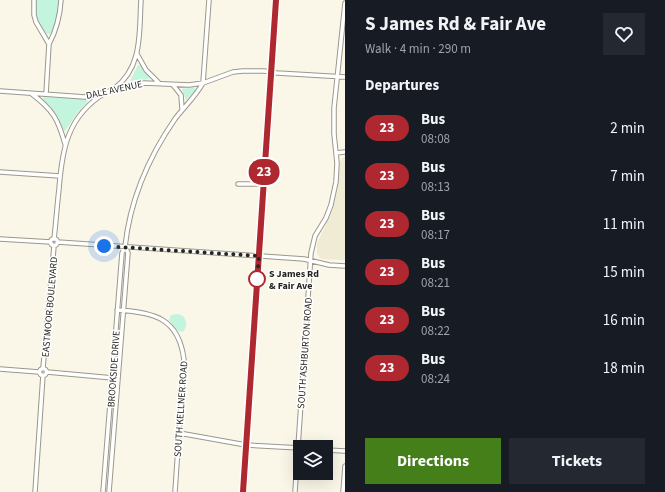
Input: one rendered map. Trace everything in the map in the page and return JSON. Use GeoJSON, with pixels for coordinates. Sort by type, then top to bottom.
{"type":"FeatureCollection","features":[{"type":"Feature","properties":{"kind":"main road"},"geometry":{"type":"LineString","coordinates":[[242,492],[276,0]]}},
{"type":"Feature","properties":{"kind":"street"},"geometry":{"type":"LineString","coordinates":[[34,0],[36,22],[49,44]]}},
{"type":"Feature","properties":{"kind":"street"},"geometry":{"type":"LineString","coordinates":[[46,94],[49,44],[56,31],[59,21],[61,0]]}},
{"type":"Feature","properties":{"kind":"street"},"geometry":{"type":"LineString","coordinates":[[51,242],[52,239],[54,239],[60,176],[65,145],[77,119],[94,101],[121,83],[128,74],[137,54],[141,0]]}},
{"type":"Feature","properties":{"kind":"street"},"geometry":{"type":"LineString","coordinates":[[203,83],[209,0]]}},
{"type":"Feature","properties":{"kind":"street","name":"SOUTH ASHBURTON ROAD"},"geometry":{"type":"LineString","coordinates":[[300,440],[311,260],[315,236],[326,218],[332,200],[336,178],[334,108],[345,3]]}},
{"type":"Feature","properties":{"kind":"street"},"geometry":{"type":"LineString","coordinates":[[137,54],[146,70],[159,83]]}},
{"type":"Feature","properties":{"kind":"street","name":"DALE AVENUE"},"geometry":{"type":"LineString","coordinates":[[0,91],[85,97],[144,83],[189,85],[203,83],[233,72],[253,70],[345,77]]}},
{"type":"Feature","properties":{"kind":"street","name":"BROOKSIDE DRIVE"},"geometry":{"type":"LineString","coordinates":[[103,492],[122,253],[125,247],[132,206],[141,180],[165,134],[182,110],[198,92],[203,83]]}},
{"type":"Feature","properties":{"kind":"street"},"geometry":{"type":"LineString","coordinates":[[173,85],[181,95],[182,110]]}},
{"type":"Feature","properties":{"kind":"street"},"geometry":{"type":"LineString","coordinates":[[31,93],[56,117],[65,145]]}},
{"type":"Feature","properties":{"kind":"street"},"geometry":{"type":"LineString","coordinates":[[336,153],[345,152]]}},
{"type":"Feature","properties":{"kind":"street"},"geometry":{"type":"LineString","coordinates":[[0,172],[60,176]]}},
{"type":"Feature","properties":{"kind":"street"},"geometry":{"type":"LineString","coordinates":[[238,184],[263,184]]}},
{"type":"Feature","properties":{"kind":"street"},"geometry":{"type":"LineString","coordinates":[[0,238],[51,242],[54,246],[58,242]]}},
{"type":"Feature","properties":{"kind":"street"},"geometry":{"type":"LineString","coordinates":[[54,239],[58,242],[311,260],[330,265],[345,266]]}},
{"type":"Feature","properties":{"kind":"street","name":"EASTMOOR BOULEVARD"},"geometry":{"type":"LineString","coordinates":[[43,368],[54,246]]}},
{"type":"Feature","properties":{"kind":"street","name":"BROOKSIDE DRIVE"},"geometry":{"type":"LineString","coordinates":[[109,492],[128,253],[125,247]]}},
{"type":"Feature","properties":{"kind":"street"},"geometry":{"type":"LineString","coordinates":[[117,310],[124,310]]}},
{"type":"Feature","properties":{"kind":"street","name":"SOUTH KELLNER ROAD"},"geometry":{"type":"LineString","coordinates":[[124,310],[146,313],[162,319],[172,329],[180,341],[184,360],[175,492]]}},
{"type":"Feature","properties":{"kind":"street"},"geometry":{"type":"LineString","coordinates":[[39,372],[43,368],[46,372],[118,378]]}},
{"type":"Feature","properties":{"kind":"street"},"geometry":{"type":"LineString","coordinates":[[0,369],[39,372],[43,376]]}},
{"type":"Feature","properties":{"kind":"street"},"geometry":{"type":"LineString","coordinates":[[35,492],[43,376],[46,372]]}},
{"type":"Feature","properties":{"kind":"street"},"geometry":{"type":"LineString","coordinates":[[179,433],[246,445],[293,448]]}},
{"type":"Feature","properties":{"kind":"street"},"geometry":{"type":"LineString","coordinates":[[333,450],[345,451]]}},
{"type":"Feature","properties":{"kind":"street"},"geometry":{"type":"LineString","coordinates":[[343,492],[345,466]]}},
{"type":"Feature","properties":{"kind":"street","name":"SOUTH ASHBURTON ROAD"},"geometry":{"type":"LineString","coordinates":[[295,492],[296,480]]}},
{"type":"Feature","properties":{"kind":"shaded area"},"geometry":{"type":"Polygon","coordinates":[[[345,156],[345,260],[321,259],[317,254],[317,244],[333,209],[338,188],[340,161],[345,156]]]}},
{"type":"Feature","properties":{"kind":"green space"},"geometry":{"type":"Polygon","coordinates":[[[36,0],[58,0],[57,22],[51,34],[47,34],[39,22],[36,14],[36,0]]]}},
{"type":"Feature","properties":{"kind":"green space"},"geometry":{"type":"Polygon","coordinates":[[[138,65],[140,65],[150,79],[130,81],[138,65]]]}},
{"type":"Feature","properties":{"kind":"green space"},"geometry":{"type":"Polygon","coordinates":[[[194,87],[196,90],[186,100],[182,89],[194,87]]]}},
{"type":"Feature","properties":{"kind":"green space"},"geometry":{"type":"Polygon","coordinates":[[[43,97],[86,99],[88,101],[78,112],[65,131],[63,130],[55,113],[43,100],[43,97]]]}},
{"type":"Feature","properties":{"kind":"green space"},"geometry":{"type":"Polygon","coordinates":[[[171,315],[181,315],[185,319],[186,327],[183,332],[178,331],[169,320],[171,315]]]}},
{"type":"Feature","properties":{"kind":"bus line","name":"23"},"geometry":{"type":"LineString","coordinates":[[243,492],[276,0]]}},
{"type":"Feature","properties":{"kind":"place","name":"S James Rd & Fair Ave"},"geometry":{"type":"Point","coordinates":[257,279]}},
{"type":"Feature","properties":{"kind":"route"},"geometry":{"type":"LineString","coordinates":[[104,246],[259,256],[257,279]]}}]}
